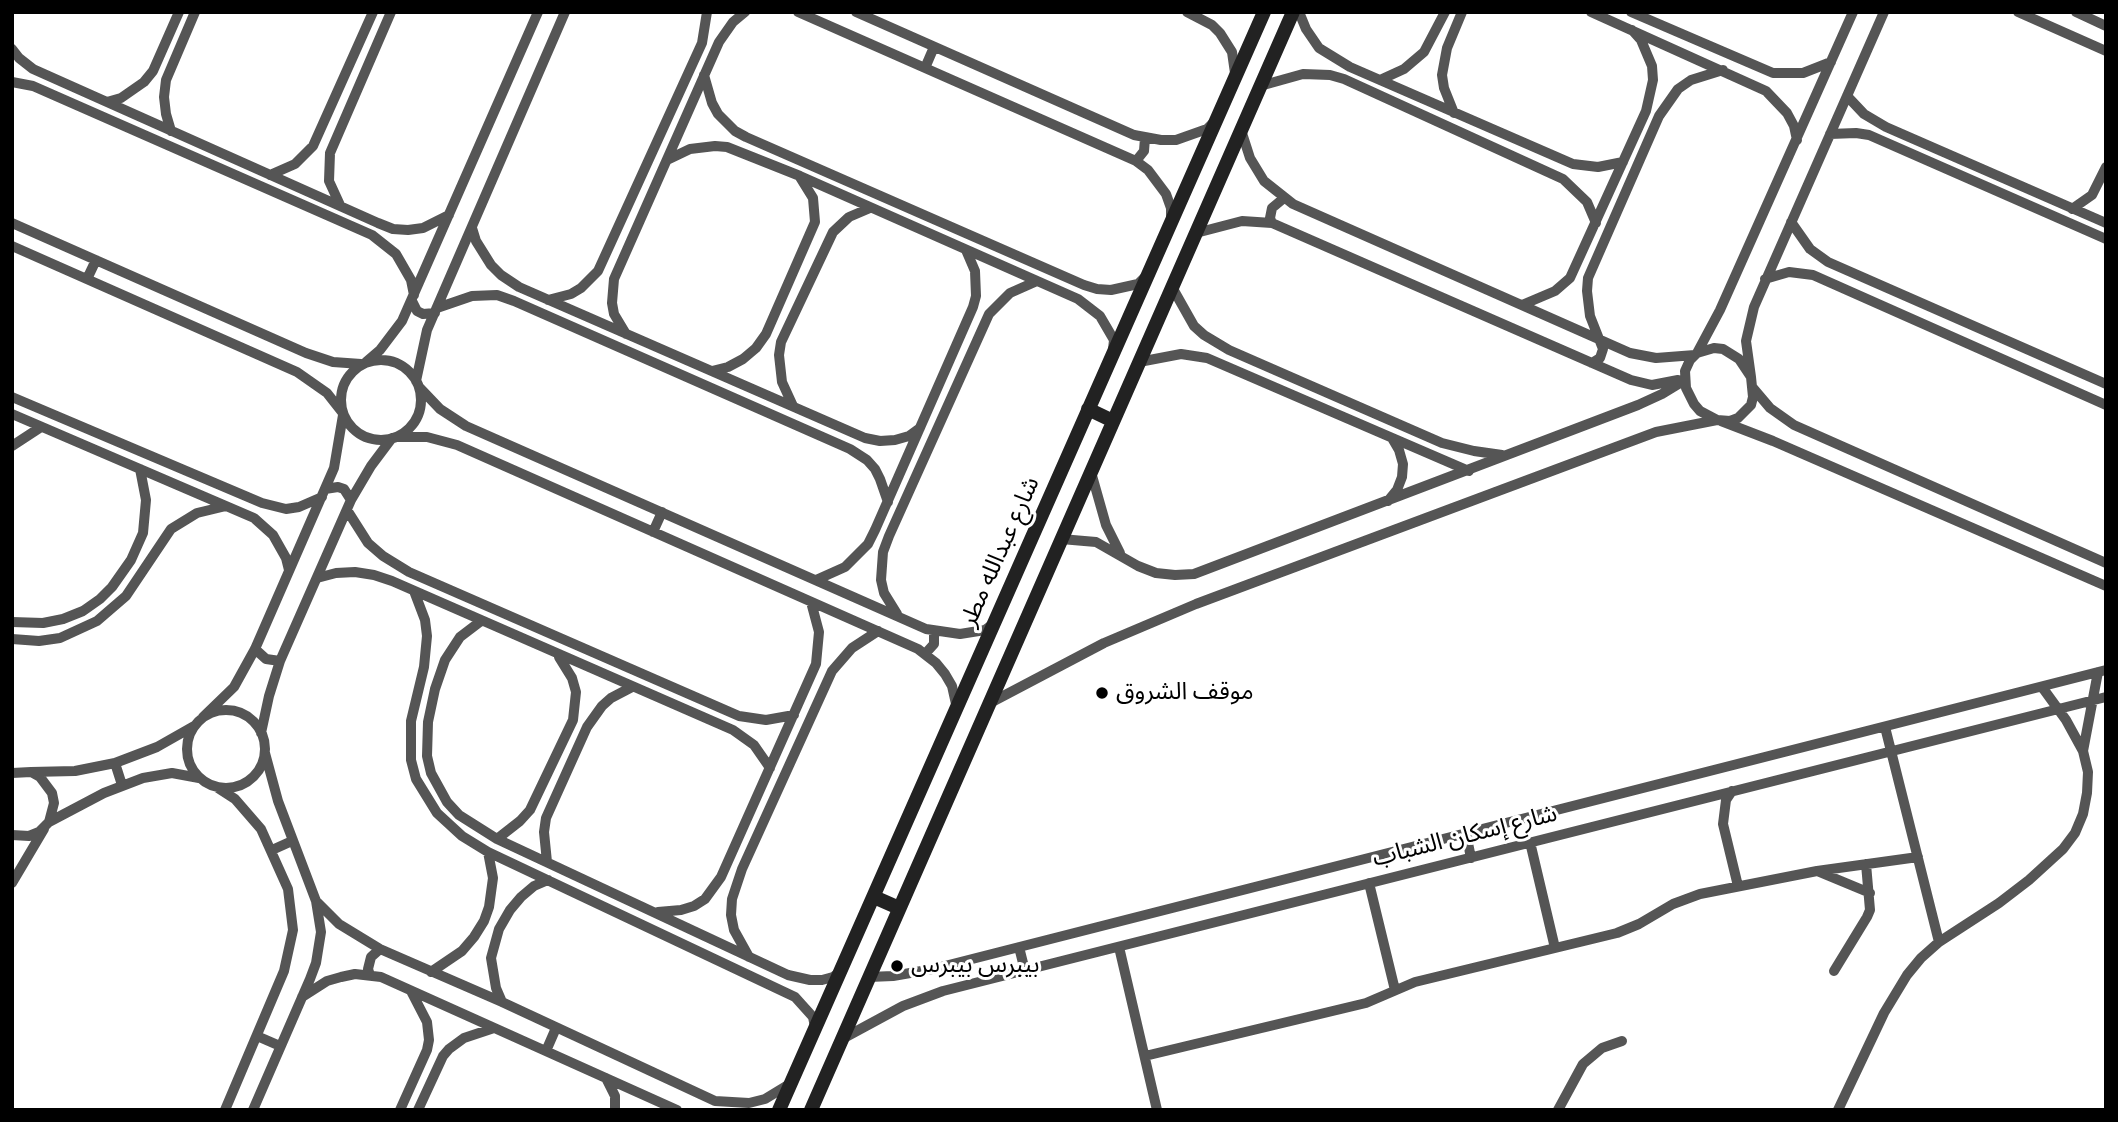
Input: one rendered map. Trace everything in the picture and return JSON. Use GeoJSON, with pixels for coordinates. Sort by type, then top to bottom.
{"type":"FeatureCollection","features":[{"type":"Feature","properties":{"kind":"street"},"geometry":{"type":"LineString","coordinates":[[107,102],[121,98],[144,82],[159,58],[179,12]]}},
{"type":"Feature","properties":{"kind":"street"},"geometry":{"type":"LineString","coordinates":[[171,131],[164,97],[166,80],[195,12]]}},
{"type":"Feature","properties":{"kind":"street"},"geometry":{"type":"LineString","coordinates":[[340,206],[333,194],[328,167],[330,153],[391,12]]}},
{"type":"Feature","properties":{"kind":"street"},"geometry":{"type":"LineString","coordinates":[[19,772],[75,771],[115,763],[157,747],[194,725],[234,687],[255,649],[324,493],[339,451],[343,413],[341,390],[352,371],[392,336],[413,298],[538,12]]}},
{"type":"Feature","properties":{"kind":"street"},"geometry":{"type":"LineString","coordinates":[[261,733],[280,661],[349,505],[370,466],[394,438],[405,432],[417,416],[421,397],[417,384],[422,347],[565,12]]}},
{"type":"Feature","properties":{"kind":"street"},"geometry":{"type":"LineString","coordinates":[[548,300],[560,298],[581,288],[598,271],[705,36],[707,12]]}},
{"type":"Feature","properties":{"kind":"street"},"geometry":{"type":"LineString","coordinates":[[627,334],[614,314],[614,279],[719,42],[733,22],[745,12]]}},
{"type":"Feature","properties":{"kind":"street"},"geometry":{"type":"LineString","coordinates":[[798,12],[1136,161],[1148,170],[1166,194],[1171,208],[1171,222]]}},
{"type":"Feature","properties":{"kind":"street"},"geometry":{"type":"LineString","coordinates":[[856,12],[1144,138],[1177,140],[1192,136],[1207,130],[1217,117],[1242,128],[1256,170],[1264,181],[1302,209],[1643,356],[1669,358],[1714,348],[1723,349],[1739,359],[1770,408],[1794,425],[2106,563]]}},
{"type":"Feature","properties":{"kind":"street"},"geometry":{"type":"LineString","coordinates":[[1187,12],[1205,16],[1227,42],[1235,64],[1235,78]]}},
{"type":"Feature","properties":{"kind":"street","name":"شارع عبدالله مطر"},"geometry":{"type":"LineString","coordinates":[[779,1110],[1264,12]]}},
{"type":"Feature","properties":{"kind":"street","name":"شارع عبدالله مطر"},"geometry":{"type":"LineString","coordinates":[[811,1110],[1293,12]]}},
{"type":"Feature","properties":{"kind":"street"},"geometry":{"type":"LineString","coordinates":[[1299,12],[1306,29],[1319,48],[1350,67],[1561,160],[1585,167],[1623,162]]}},
{"type":"Feature","properties":{"kind":"street"},"geometry":{"type":"LineString","coordinates":[[1380,80],[1404,69],[1424,52],[1445,12]]}},
{"type":"Feature","properties":{"kind":"street"},"geometry":{"type":"LineString","coordinates":[[1454,113],[1442,75],[1447,48],[1462,12]]}},
{"type":"Feature","properties":{"kind":"street"},"geometry":{"type":"LineString","coordinates":[[1591,12],[1751,83],[1778,101],[1794,126],[1797,140]]}},
{"type":"Feature","properties":{"kind":"street"},"geometry":{"type":"LineString","coordinates":[[1631,12],[1758,69],[1773,73],[1796,74],[1818,69],[1831,62]]}},
{"type":"Feature","properties":{"kind":"street"},"geometry":{"type":"LineString","coordinates":[[1846,12],[1847,27]]}},
{"type":"Feature","properties":{"kind":"street"},"geometry":{"type":"LineString","coordinates":[[1853,12],[1720,310],[1696,354],[1687,364],[1686,388],[1694,404],[1719,421],[1773,441],[2106,586]]}},
{"type":"Feature","properties":{"kind":"street"},"geometry":{"type":"LineString","coordinates":[[989,703],[1104,643],[1196,604],[1656,432],[1738,418],[1745,413],[1751,405],[1752,382],[1746,341],[1754,307],[1884,12]]}},
{"type":"Feature","properties":{"kind":"street"},"geometry":{"type":"LineString","coordinates":[[2018,12],[2106,51]]}},
{"type":"Feature","properties":{"kind":"street"},"geometry":{"type":"LineString","coordinates":[[2076,12],[2106,26]]}},
{"type":"Feature","properties":{"kind":"street"},"geometry":{"type":"LineString","coordinates":[[270,175],[283,171],[305,156],[313,146],[371,14]]}},
{"type":"Feature","properties":{"kind":"street"},"geometry":{"type":"LineString","coordinates":[[1522,305],[1563,285],[1580,260],[1649,103],[1653,80],[1652,66],[1641,40],[1632,30]]}},
{"type":"Feature","properties":{"kind":"street"},"geometry":{"type":"LineString","coordinates":[[705,36],[713,34],[719,42]]}},
{"type":"Feature","properties":{"kind":"street"},"geometry":{"type":"LineString","coordinates":[[1431,40],[1437,50],[1447,48]]}},
{"type":"Feature","properties":{"kind":"street"},"geometry":{"type":"LineString","coordinates":[[925,68],[934,47]]}},
{"type":"Feature","properties":{"kind":"street"},"geometry":{"type":"LineString","coordinates":[[12,49],[33,69],[393,229],[408,230],[437,223],[449,215]]}},
{"type":"Feature","properties":{"kind":"street"},"geometry":{"type":"LineString","coordinates":[[159,58],[166,64],[173,64]]}},
{"type":"Feature","properties":{"kind":"street"},"geometry":{"type":"LineString","coordinates":[[1344,79],[1342,70],[1350,67]]}},
{"type":"Feature","properties":{"kind":"street"},"geometry":{"type":"LineString","coordinates":[[25,83],[27,73],[33,69]]}},
{"type":"Feature","properties":{"kind":"street"},"geometry":{"type":"LineString","coordinates":[[1751,83],[1758,75],[1758,69]]}},
{"type":"Feature","properties":{"kind":"street"},"geometry":{"type":"LineString","coordinates":[[1592,363],[1602,354],[1601,340],[1587,304],[1588,278],[1663,109],[1678,89],[1691,80],[1723,71]]}},
{"type":"Feature","properties":{"kind":"street"},"geometry":{"type":"LineString","coordinates":[[1261,86],[1303,74],[1330,75],[1344,79],[1563,179],[1580,194],[1596,223]]}},
{"type":"Feature","properties":{"kind":"street"},"geometry":{"type":"LineString","coordinates":[[704,75],[718,114],[735,131],[1084,285],[1097,289],[1125,288],[1138,284],[1147,275]]}},
{"type":"Feature","properties":{"kind":"street"},"geometry":{"type":"LineString","coordinates":[[12,82],[25,83],[372,235],[385,243],[400,260],[411,280],[417,311],[423,314],[472,296],[497,295],[506,298],[858,453],[874,469],[888,502]]}},
{"type":"Feature","properties":{"kind":"street"},"geometry":{"type":"LineString","coordinates":[[1847,96],[1864,114],[1886,127],[2106,223]]}},
{"type":"Feature","properties":{"kind":"street"},"geometry":{"type":"LineString","coordinates":[[1649,103],[1657,102],[1663,109]]}},
{"type":"Feature","properties":{"kind":"street"},"geometry":{"type":"LineString","coordinates":[[327,117],[335,124],[341,123]]}},
{"type":"Feature","properties":{"kind":"street"},"geometry":{"type":"LineString","coordinates":[[727,147],[726,139],[735,131]]}},
{"type":"Feature","properties":{"kind":"street"},"geometry":{"type":"LineString","coordinates":[[1830,134],[1869,135],[2106,239]]}},
{"type":"Feature","properties":{"kind":"street"},"geometry":{"type":"LineString","coordinates":[[1136,161],[1144,151],[1144,138]]}},
{"type":"Feature","properties":{"kind":"street"},"geometry":{"type":"LineString","coordinates":[[667,160],[690,149],[727,147],[800,176],[1078,299],[1090,306],[1108,327],[1114,340],[1113,353]]}},
{"type":"Feature","properties":{"kind":"street"},"geometry":{"type":"LineString","coordinates":[[1554,174],[1560,170],[1561,160]]}},
{"type":"Feature","properties":{"kind":"street"},"geometry":{"type":"LineString","coordinates":[[2073,209],[2092,195],[2106,167]]}},
{"type":"Feature","properties":{"kind":"street"},"geometry":{"type":"LineString","coordinates":[[712,371],[743,359],[756,348],[766,334],[811,234],[815,210],[813,198],[800,176]]}},
{"type":"Feature","properties":{"kind":"street"},"geometry":{"type":"LineString","coordinates":[[794,407],[787,395],[779,369],[781,342],[827,241],[840,223],[849,216],[872,209],[881,195]]}},
{"type":"Feature","properties":{"kind":"street"},"geometry":{"type":"LineString","coordinates":[[1272,223],[1272,208],[1284,198]]}},
{"type":"Feature","properties":{"kind":"street"},"geometry":{"type":"LineString","coordinates":[[1196,233],[1242,221],[1272,223],[1631,380],[1652,385],[1685,379]]}},
{"type":"Feature","properties":{"kind":"street"},"geometry":{"type":"LineString","coordinates":[[1791,222],[1810,249],[1828,262],[2106,384]]}},
{"type":"Feature","properties":{"kind":"street"},"geometry":{"type":"LineString","coordinates":[[12,223],[306,353],[333,362],[388,360],[400,364],[440,409],[466,426],[934,631],[972,633],[985,630],[994,624]]}},
{"type":"Feature","properties":{"kind":"street"},"geometry":{"type":"LineString","coordinates":[[372,235],[377,232],[378,223]]}},
{"type":"Feature","properties":{"kind":"street"},"geometry":{"type":"LineString","coordinates":[[472,228],[476,241],[491,265],[512,283],[548,300],[865,438],[895,440],[909,436],[920,428]]}},
{"type":"Feature","properties":{"kind":"street"},"geometry":{"type":"LineString","coordinates":[[811,234],[821,234],[827,241]]}},
{"type":"Feature","properties":{"kind":"street"},"geometry":{"type":"LineString","coordinates":[[12,246],[297,372],[327,393],[348,424],[363,436],[372,439],[427,437],[457,445],[925,654],[945,674],[952,686],[956,699],[955,711]]}},
{"type":"Feature","properties":{"kind":"street"},"geometry":{"type":"LineString","coordinates":[[816,580],[845,567],[868,544],[888,502],[973,307],[976,296],[975,271],[965,250]]}},
{"type":"Feature","properties":{"kind":"street"},"geometry":{"type":"LineString","coordinates":[[88,279],[96,260]]}},
{"type":"Feature","properties":{"kind":"street"},"geometry":{"type":"LineString","coordinates":[[1580,260],[1584,265],[1593,266]]}},
{"type":"Feature","properties":{"kind":"street"},"geometry":{"type":"LineString","coordinates":[[598,271],[603,278],[614,279]]}},
{"type":"Feature","properties":{"kind":"street"},"geometry":{"type":"LineString","coordinates":[[1765,279],[1789,272],[1813,275],[2106,405]]}},
{"type":"Feature","properties":{"kind":"street"},"geometry":{"type":"LineString","coordinates":[[900,617],[891,606],[881,580],[883,552],[989,314],[1010,293],[1037,281]]}},
{"type":"Feature","properties":{"kind":"street"},"geometry":{"type":"LineString","coordinates":[[506,298],[506,289],[512,283]]}},
{"type":"Feature","properties":{"kind":"street"},"geometry":{"type":"LineString","coordinates":[[1078,299],[1083,293],[1084,285]]}},
{"type":"Feature","properties":{"kind":"street"},"geometry":{"type":"LineString","coordinates":[[1172,287],[1194,326],[1216,344],[1458,448],[1506,456]]}},
{"type":"Feature","properties":{"kind":"street"},"geometry":{"type":"LineString","coordinates":[[973,307],[984,309],[989,314]]}},
{"type":"Feature","properties":{"kind":"street"},"geometry":{"type":"LineString","coordinates":[[766,334],[771,341],[781,342]]}},
{"type":"Feature","properties":{"kind":"street"},"geometry":{"type":"LineString","coordinates":[[1207,358],[1205,352],[1208,346],[1216,344]]}},
{"type":"Feature","properties":{"kind":"street"},"geometry":{"type":"LineString","coordinates":[[297,372],[304,367],[306,353]]}},
{"type":"Feature","properties":{"kind":"street"},"geometry":{"type":"LineString","coordinates":[[1139,362],[1181,354],[1207,358],[1469,471]]}},
{"type":"Feature","properties":{"kind":"street"},"geometry":{"type":"LineString","coordinates":[[683,375],[688,361]]}},
{"type":"Feature","properties":{"kind":"street"},"geometry":{"type":"LineString","coordinates":[[1061,539],[1096,542],[1156,573],[1194,573],[1469,471],[1650,400],[1685,379]]}},
{"type":"Feature","properties":{"kind":"street"},"geometry":{"type":"LineString","coordinates":[[12,397],[262,503],[286,509],[299,507],[338,487],[344,489],[368,543],[399,567],[739,716],[766,720],[794,715]]}},
{"type":"Feature","properties":{"kind":"street"},"geometry":{"type":"LineString","coordinates":[[1088,409],[1113,421]]}},
{"type":"Feature","properties":{"kind":"street"},"geometry":{"type":"LineString","coordinates":[[12,414],[254,518],[273,535],[289,570]]}},
{"type":"Feature","properties":{"kind":"street"},"geometry":{"type":"LineString","coordinates":[[70,439],[77,424]]}},
{"type":"Feature","properties":{"kind":"street"},"geometry":{"type":"LineString","coordinates":[[12,446],[41,426]]}},
{"type":"Feature","properties":{"kind":"street"},"geometry":{"type":"LineString","coordinates":[[457,445],[458,432],[466,426]]}},
{"type":"Feature","properties":{"kind":"street"},"geometry":{"type":"LineString","coordinates":[[1419,449],[1426,442],[1425,435]]}},
{"type":"Feature","properties":{"kind":"street"},"geometry":{"type":"LineString","coordinates":[[858,453],[864,449],[865,438]]}},
{"type":"Feature","properties":{"kind":"street"},"geometry":{"type":"LineString","coordinates":[[1388,501],[1402,477],[1403,464],[1392,438]]}},
{"type":"Feature","properties":{"kind":"street"},"geometry":{"type":"LineString","coordinates":[[12,622],[43,624],[83,611],[100,599],[127,567],[143,533],[146,500],[140,469]]}},
{"type":"Feature","properties":{"kind":"street"},"geometry":{"type":"LineString","coordinates":[[1091,471],[1106,525],[1122,556]]}},
{"type":"Feature","properties":{"kind":"street"},"geometry":{"type":"LineString","coordinates":[[254,518],[261,512],[262,503]]}},
{"type":"Feature","properties":{"kind":"street"},"geometry":{"type":"LineString","coordinates":[[12,639],[39,641],[60,638],[97,621],[126,596],[171,529],[190,516],[226,506]]}},
{"type":"Feature","properties":{"kind":"street"},"geometry":{"type":"LineString","coordinates":[[653,532],[662,512]]}},
{"type":"Feature","properties":{"kind":"street"},"geometry":{"type":"LineString","coordinates":[[143,533],[153,535],[161,541]]}},
{"type":"Feature","properties":{"kind":"street"},"geometry":{"type":"LineString","coordinates":[[868,544],[874,552],[883,552]]}},
{"type":"Feature","properties":{"kind":"street"},"geometry":{"type":"LineString","coordinates":[[392,581],[392,572],[399,567]]}},
{"type":"Feature","properties":{"kind":"street"},"geometry":{"type":"LineString","coordinates":[[317,578],[335,573],[355,572],[392,581],[733,730],[754,745],[770,768]]}},
{"type":"Feature","properties":{"kind":"street"},"geometry":{"type":"LineString","coordinates":[[414,591],[425,621],[427,652],[411,721],[411,760],[425,797],[450,827],[488,852],[795,997],[813,1017],[815,1028]]}},
{"type":"Feature","properties":{"kind":"street"},"geometry":{"type":"LineString","coordinates":[[654,912],[681,910],[705,899],[715,889],[810,680],[819,648],[817,617],[811,602]]}},
{"type":"Feature","properties":{"kind":"street"},"geometry":{"type":"LineString","coordinates":[[481,621],[460,637],[452,648],[440,672],[428,722],[427,756],[438,788],[459,815],[497,839],[788,975],[799,979],[822,980],[841,972]]}},
{"type":"Feature","properties":{"kind":"street"},"geometry":{"type":"LineString","coordinates":[[749,957],[734,930],[732,915],[732,899],[742,869],[824,685],[852,648],[878,631]]}},
{"type":"Feature","properties":{"kind":"street"},"geometry":{"type":"LineString","coordinates":[[925,654],[934,644],[934,631]]}},
{"type":"Feature","properties":{"kind":"street"},"geometry":{"type":"LineString","coordinates":[[255,649],[266,659],[280,661]]}},
{"type":"Feature","properties":{"kind":"street"},"geometry":{"type":"LineString","coordinates":[[497,839],[520,821],[537,798],[573,720],[576,692],[566,665],[557,654]]}},
{"type":"Feature","properties":{"kind":"street"},"geometry":{"type":"LineString","coordinates":[[424,667],[433,667],[440,672]]}},
{"type":"Feature","properties":{"kind":"street"},"geometry":{"type":"LineString","coordinates":[[2083,751],[2092,700],[2102,671]]}},
{"type":"Feature","properties":{"kind":"street","name":"شارع إسكان الشباب"},"geometry":{"type":"LineString","coordinates":[[869,977],[913,973],[1019,947],[2102,671]]}},
{"type":"Feature","properties":{"kind":"street"},"geometry":{"type":"LineString","coordinates":[[810,680],[818,680],[824,685]]}},
{"type":"Feature","properties":{"kind":"street"},"geometry":{"type":"LineString","coordinates":[[547,862],[544,832],[551,804],[587,727],[611,698],[632,687]]}},
{"type":"Feature","properties":{"kind":"street"},"geometry":{"type":"LineString","coordinates":[[1838,1110],[1895,994],[1922,958],[1939,942],[2015,892],[2063,849],[2075,833],[2083,814],[2088,772],[2083,751],[2042,687]]}},
{"type":"Feature","properties":{"kind":"street","name":"شارع إسكان الشباب"},"geometry":{"type":"LineString","coordinates":[[842,1039],[922,997],[2106,697]]}},
{"type":"Feature","properties":{"kind":"street"},"geometry":{"type":"LineString","coordinates":[[203,717],[215,711],[242,713],[254,721],[261,733],[272,785],[316,901],[320,924],[320,948],[316,963],[253,1110]]}},
{"type":"Feature","properties":{"kind":"street"},"geometry":{"type":"LineString","coordinates":[[733,730],[739,726],[739,716]]}},
{"type":"Feature","properties":{"kind":"street"},"geometry":{"type":"LineString","coordinates":[[573,720],[583,721],[587,727]]}},
{"type":"Feature","properties":{"kind":"street"},"geometry":{"type":"LineString","coordinates":[[194,725],[188,736],[188,759],[192,770],[200,779]]}},
{"type":"Feature","properties":{"kind":"street"},"geometry":{"type":"LineString","coordinates":[[1885,727],[1939,942]]}},
{"type":"Feature","properties":{"kind":"street"},"geometry":{"type":"LineString","coordinates":[[218,788],[244,784],[262,765],[265,753]]}},
{"type":"Feature","properties":{"kind":"street"},"geometry":{"type":"LineString","coordinates":[[115,763],[122,785]]}},
{"type":"Feature","properties":{"kind":"street"},"geometry":{"type":"LineString","coordinates":[[12,883],[48,824],[54,803],[47,784],[19,772]]}},
{"type":"Feature","properties":{"kind":"street"},"geometry":{"type":"LineString","coordinates":[[12,835],[29,836],[122,785],[157,774],[179,774],[200,779],[218,788],[249,813],[272,850],[288,888],[293,930],[284,971],[225,1110]]}},
{"type":"Feature","properties":{"kind":"street"},"geometry":{"type":"LineString","coordinates":[[1732,791],[1726,800],[1723,824],[1738,887]]}},
{"type":"Feature","properties":{"kind":"street"},"geometry":{"type":"LineString","coordinates":[[537,798],[542,805],[551,804]]}},
{"type":"Feature","properties":{"kind":"street"},"geometry":{"type":"LineString","coordinates":[[450,827],[459,815]]}},
{"type":"Feature","properties":{"kind":"street"},"geometry":{"type":"LineString","coordinates":[[1466,833],[1471,858]]}},
{"type":"Feature","properties":{"kind":"street"},"geometry":{"type":"LineString","coordinates":[[272,850],[292,841]]}},
{"type":"Feature","properties":{"kind":"street"},"geometry":{"type":"LineString","coordinates":[[1531,842],[1555,948]]}},
{"type":"Feature","properties":{"kind":"street"},"geometry":{"type":"LineString","coordinates":[[431,972],[462,951],[484,921],[492,885],[488,852]]}},
{"type":"Feature","properties":{"kind":"street"},"geometry":{"type":"LineString","coordinates":[[1144,1056],[1366,1003],[1415,982],[1630,929],[1686,898],[1816,871],[1918,857]]}},
{"type":"Feature","properties":{"kind":"street"},"geometry":{"type":"LineString","coordinates":[[728,863],[735,870],[742,869]]}},
{"type":"Feature","properties":{"kind":"street"},"geometry":{"type":"LineString","coordinates":[[1834,971],[1867,917],[1871,901],[1866,864]]}},
{"type":"Feature","properties":{"kind":"street"},"geometry":{"type":"LineString","coordinates":[[1816,871],[1870,893]]}},
{"type":"Feature","properties":{"kind":"street"},"geometry":{"type":"LineString","coordinates":[[573,892],[579,877]]}},
{"type":"Feature","properties":{"kind":"street"},"geometry":{"type":"LineString","coordinates":[[502,1002],[496,988],[491,958],[499,929],[521,897],[534,886],[548,880]]}},
{"type":"Feature","properties":{"kind":"street"},"geometry":{"type":"LineString","coordinates":[[1369,883],[1395,990]]}},
{"type":"Feature","properties":{"kind":"street"},"geometry":{"type":"LineString","coordinates":[[874,897],[899,908]]}},
{"type":"Feature","properties":{"kind":"street"},"geometry":{"type":"LineString","coordinates":[[316,901],[340,924],[380,949],[502,1002],[716,1105],[765,1099],[791,1082]]}},
{"type":"Feature","properties":{"kind":"street"},"geometry":{"type":"LineString","coordinates":[[484,921],[499,929]]}},
{"type":"Feature","properties":{"kind":"street"},"geometry":{"type":"LineString","coordinates":[[1019,947],[1025,971]]}},
{"type":"Feature","properties":{"kind":"street"},"geometry":{"type":"LineString","coordinates":[[1119,947],[1157,1110]]}},
{"type":"Feature","properties":{"kind":"street"},"geometry":{"type":"LineString","coordinates":[[370,975],[368,962],[380,949]]}},
{"type":"Feature","properties":{"kind":"street"},"geometry":{"type":"LineString","coordinates":[[782,990],[789,984],[788,975]]}},
{"type":"Feature","properties":{"kind":"street"},"geometry":{"type":"LineString","coordinates":[[302,997],[327,981],[341,976],[381,977],[677,1110]]}},
{"type":"Feature","properties":{"kind":"street"},"geometry":{"type":"LineString","coordinates":[[400,1110],[428,1049],[427,1022],[411,990]]}},
{"type":"Feature","properties":{"kind":"street"},"geometry":{"type":"LineString","coordinates":[[419,1109],[443,1056],[464,1038],[494,1028]]}},
{"type":"Feature","properties":{"kind":"street"},"geometry":{"type":"LineString","coordinates":[[546,1051],[556,1028]]}},
{"type":"Feature","properties":{"kind":"street"},"geometry":{"type":"LineString","coordinates":[[257,1036],[280,1046]]}},
{"type":"Feature","properties":{"kind":"street"},"geometry":{"type":"LineString","coordinates":[[1558,1110],[1583,1064],[1602,1048],[1622,1041]]}},
{"type":"Feature","properties":{"kind":"street"},"geometry":{"type":"LineString","coordinates":[[428,1049],[438,1048],[443,1056]]}},
{"type":"Feature","properties":{"kind":"street"},"geometry":{"type":"LineString","coordinates":[[606,1078],[615,1096],[615,1110]]}},
{"type":"Feature","properties":{"kind":"place","name":"موقف الشروق"},"geometry":{"type":"Point","coordinates":[1102,693]}},
{"type":"Feature","properties":{"kind":"place","name":"بيبرس بيبرس"},"geometry":{"type":"Point","coordinates":[897,966]}}]}
